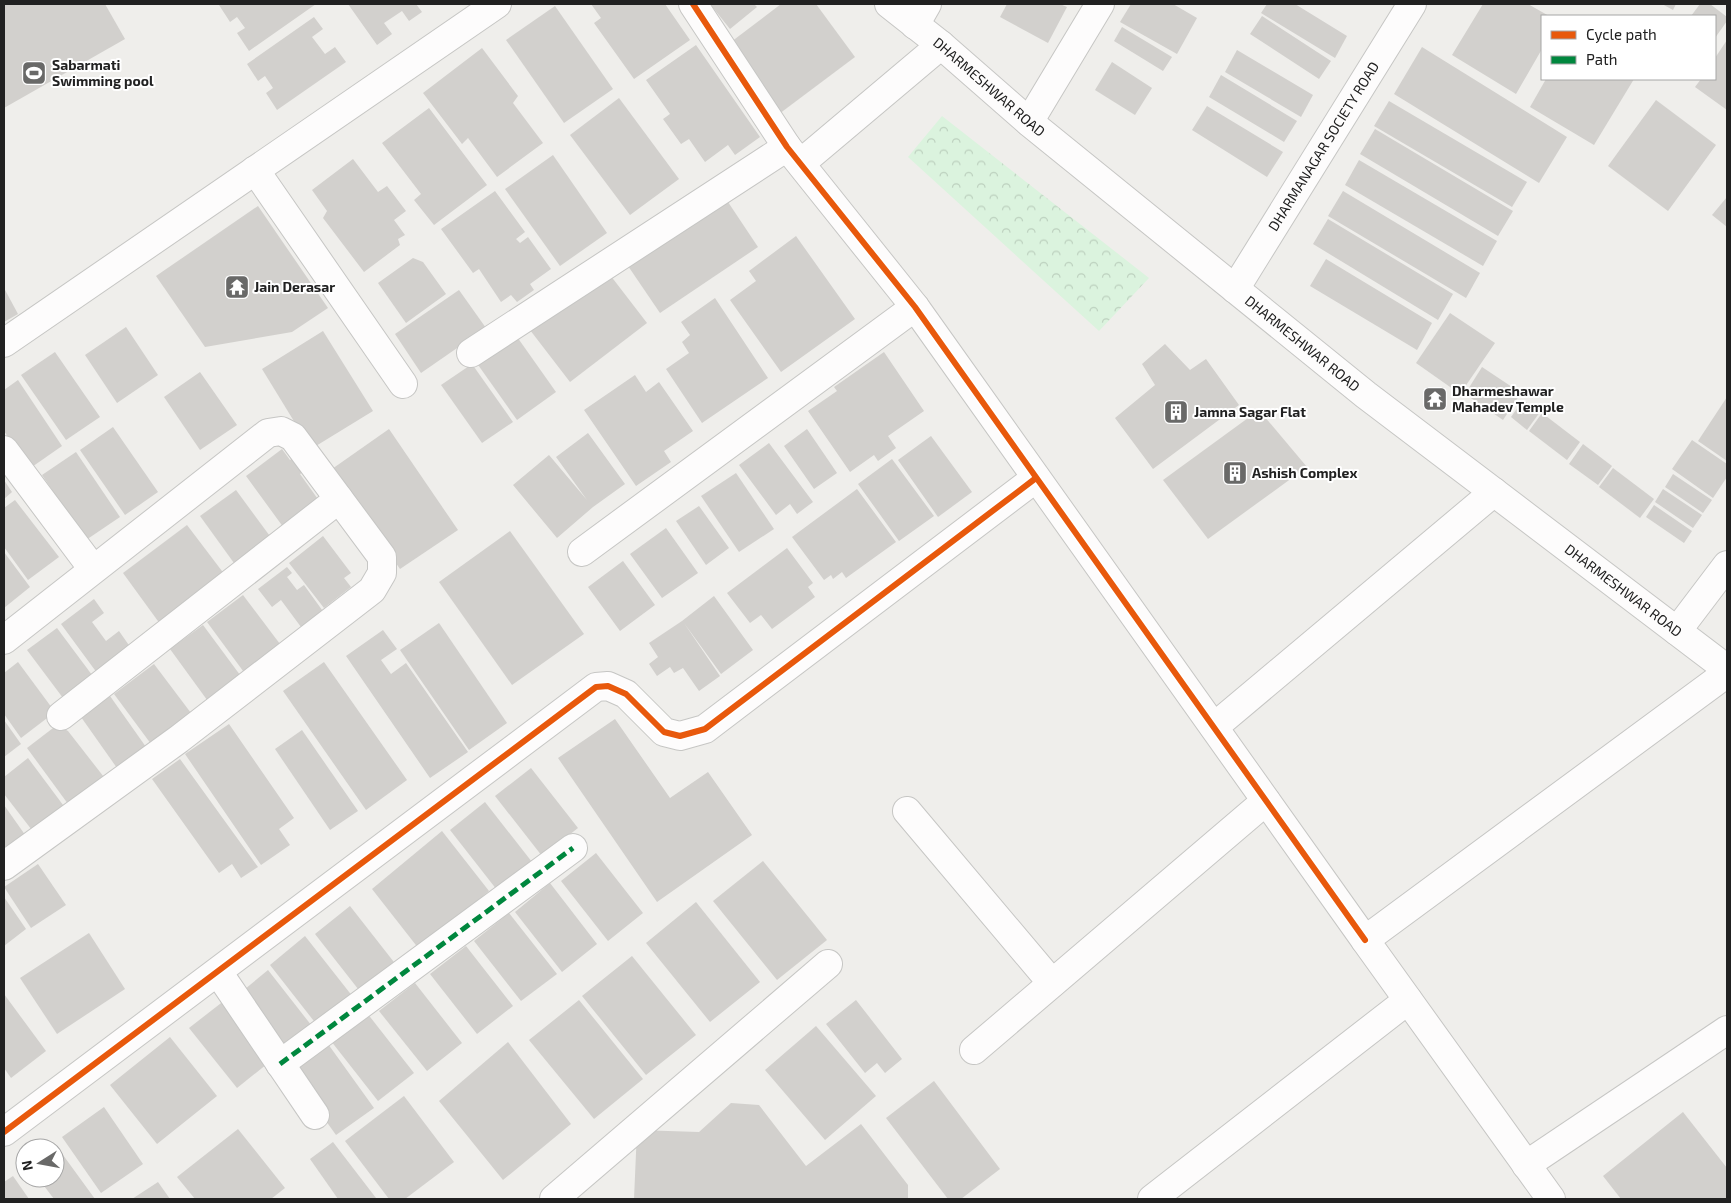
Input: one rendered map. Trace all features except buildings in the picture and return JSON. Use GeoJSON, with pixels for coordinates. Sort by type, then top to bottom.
{"type":"FeatureCollection","features":[{"type":"Feature","properties":{"kind":"street"},"geometry":{"type":"LineString","coordinates":[[4,343],[497,4]]}},
{"type":"Feature","properties":{"kind":"street"},"geometry":{"type":"LineString","coordinates":[[694,4],[794,155],[915,307],[1551,1199]]}},
{"type":"Feature","properties":{"kind":"street","name":"DHARMESHWAR ROAD"},"geometry":{"type":"LineString","coordinates":[[889,4],[921,14],[940,45],[1029,122],[1366,395],[1727,669]]}},
{"type":"Feature","properties":{"kind":"street"},"geometry":{"type":"LineString","coordinates":[[1029,122],[1100,4]]}},
{"type":"Feature","properties":{"kind":"street","name":"DHARMANAGAR SOCIETY ROAD"},"geometry":{"type":"LineString","coordinates":[[1235,289],[1412,4]]}},
{"type":"Feature","properties":{"kind":"street"},"geometry":{"type":"LineString","coordinates":[[471,353],[794,155],[940,45]]}},
{"type":"Feature","properties":{"kind":"street"},"geometry":{"type":"LineString","coordinates":[[255,170],[403,384]]}},
{"type":"Feature","properties":{"kind":"street"},"geometry":{"type":"LineString","coordinates":[[582,552],[915,307]]}},
{"type":"Feature","properties":{"kind":"street"},"geometry":{"type":"LineString","coordinates":[[4,640],[268,433],[281,431],[292,437],[382,557],[382,572],[372,590],[179,739],[4,866]]}},
{"type":"Feature","properties":{"kind":"street"},"geometry":{"type":"LineString","coordinates":[[4,450],[93,570]]}},
{"type":"Feature","properties":{"kind":"street"},"geometry":{"type":"LineString","coordinates":[[4,1132],[596,687],[608,686],[626,694],[664,732],[680,736],[706,729],[1036,478]]}},
{"type":"Feature","properties":{"kind":"street"},"geometry":{"type":"LineString","coordinates":[[1214,727],[1494,492]]}},
{"type":"Feature","properties":{"kind":"street"},"geometry":{"type":"LineString","coordinates":[[61,716],[340,499]]}},
{"type":"Feature","properties":{"kind":"street"},"geometry":{"type":"LineString","coordinates":[[1677,631],[1727,565]]}},
{"type":"Feature","properties":{"kind":"street"},"geometry":{"type":"LineString","coordinates":[[1365,940],[1727,673]]}},
{"type":"Feature","properties":{"kind":"street"},"geometry":{"type":"LineString","coordinates":[[974,1050],[1266,801]]}},
{"type":"Feature","properties":{"kind":"street"},"geometry":{"type":"LineString","coordinates":[[907,811],[1052,983]]}},
{"type":"Feature","properties":{"kind":"street"},"geometry":{"type":"LineString","coordinates":[[280,1064],[573,848]]}},
{"type":"Feature","properties":{"kind":"street"},"geometry":{"type":"LineString","coordinates":[[554,1199],[828,964]]}},
{"type":"Feature","properties":{"kind":"street"},"geometry":{"type":"LineString","coordinates":[[218,972],[315,1116]]}},
{"type":"Feature","properties":{"kind":"street"},"geometry":{"type":"LineString","coordinates":[[1152,1199],[1408,1000]]}},
{"type":"Feature","properties":{"kind":"street"},"geometry":{"type":"LineString","coordinates":[[1526,1165],[1727,1030]]}},
{"type":"Feature","properties":{"kind":"green space"},"geometry":{"type":"Polygon","coordinates":[[[942,116],[1149,278],[1099,331],[908,157],[942,116]]]}},
{"type":"Feature","properties":{"kind":"marked path"},"geometry":{"type":"LineString","coordinates":[[280,1064],[573,848]]}},
{"type":"Feature","properties":{"kind":"cycle path"},"geometry":{"type":"LineString","coordinates":[[693,4],[787,147],[915,307],[1365,940]]}},
{"type":"Feature","properties":{"kind":"cycle path"},"geometry":{"type":"LineString","coordinates":[[4,1132],[596,687],[608,686],[626,694],[664,732],[680,736],[705,729],[1036,478]]}},
{"type":"Feature","properties":{"kind":"place","name":"Sabarmati Swimming pool"},"geometry":{"type":"Point","coordinates":[34,73]}},
{"type":"Feature","properties":{"kind":"place","name":"Jain Derasar"},"geometry":{"type":"Point","coordinates":[237,287]}},
{"type":"Feature","properties":{"kind":"place","name":"Dharmeshawar Mahadev Temple"},"geometry":{"type":"Point","coordinates":[1435,399]}},
{"type":"Feature","properties":{"kind":"place","name":"Jamna Sagar Flat"},"geometry":{"type":"Point","coordinates":[1176,412]}},
{"type":"Feature","properties":{"kind":"place","name":"Ashish Complex"},"geometry":{"type":"Point","coordinates":[1235,473]}}]}
